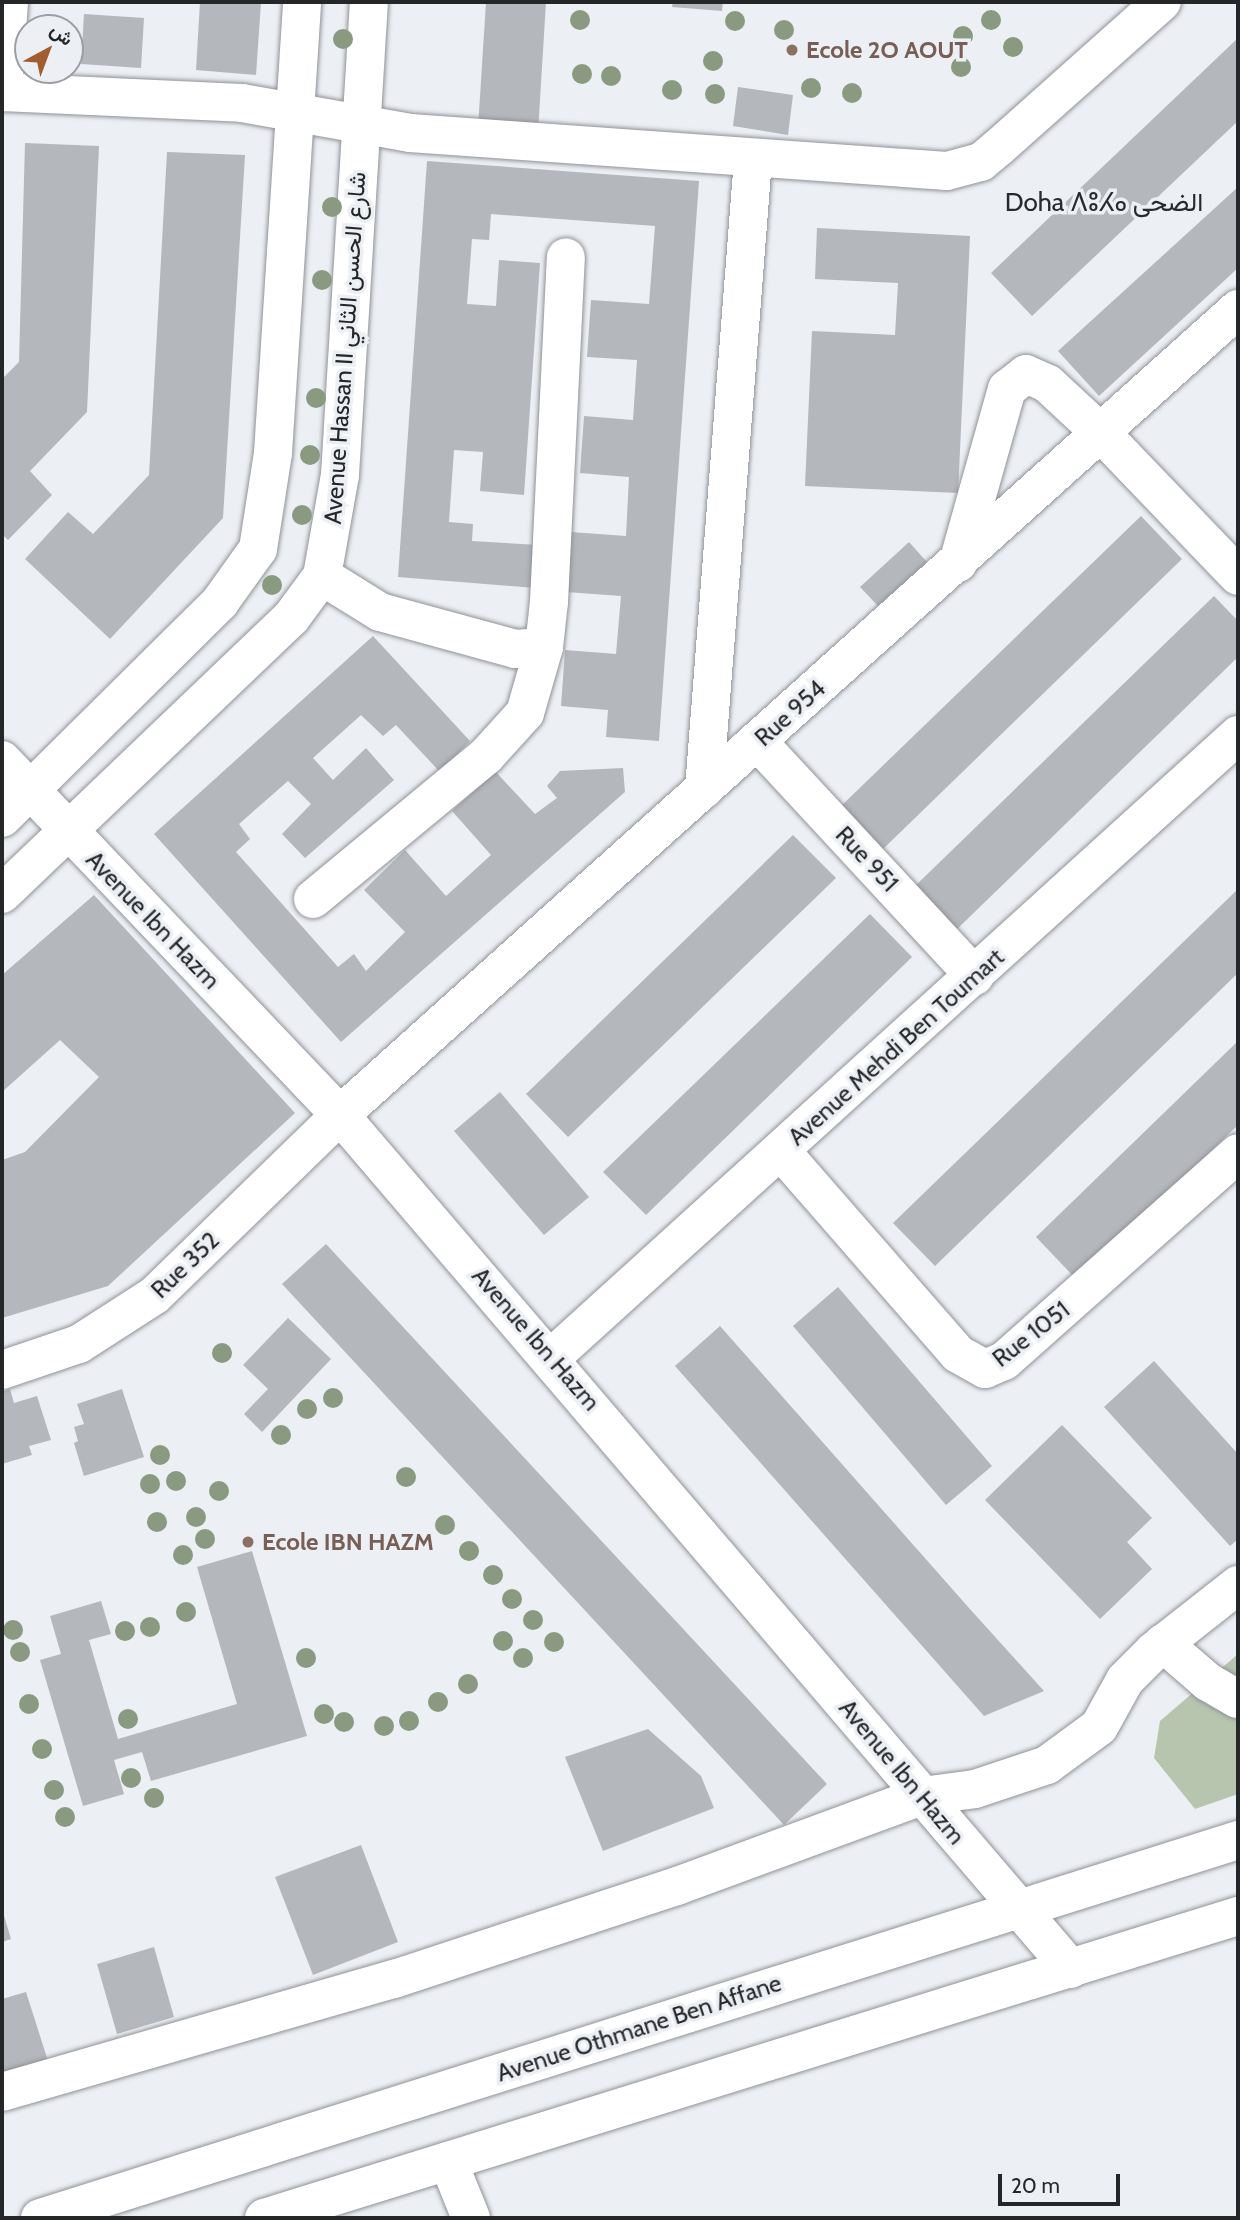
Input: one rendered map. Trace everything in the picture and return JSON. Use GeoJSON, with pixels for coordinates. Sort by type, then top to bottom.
{"type":"FeatureCollection","features":[{"type":"Feature","properties":{"kind":"street"},"geometry":{"type":"LineString","coordinates":[[9,2],[2,92],[242,103],[360,124],[753,159],[965,169],[999,147],[1162,2]]}},
{"type":"Feature","properties":{"kind":"street"},"geometry":{"type":"LineString","coordinates":[[2,818],[220,602],[258,549],[273,453],[302,2]]}},
{"type":"Feature","properties":{"kind":"street","name":"Avenue Hassan II شارع الحسن الثاني"},"geometry":{"type":"LineString","coordinates":[[2,894],[70,833],[291,618],[322,576],[341,475],[369,2]]}},
{"type":"Feature","properties":{"kind":"street"},"geometry":{"type":"LineString","coordinates":[[704,789],[753,159]]}},
{"type":"Feature","properties":{"kind":"street"},"geometry":{"type":"LineString","coordinates":[[313,899],[507,736],[525,713],[544,647],[566,257]]}},
{"type":"Feature","properties":{"kind":"street","name":"Rue 954"},"geometry":{"type":"LineString","coordinates":[[340,1115],[1103,435],[1238,309]]}},
{"type":"Feature","properties":{"kind":"street"},"geometry":{"type":"LineString","coordinates":[[958,563],[991,435],[1015,377],[1026,374],[1048,384],[1103,435],[1238,576]]}},
{"type":"Feature","properties":{"kind":"street"},"geometry":{"type":"LineString","coordinates":[[322,576],[380,612],[514,649],[544,647]]}},
{"type":"Feature","properties":{"kind":"street","name":"Avenue Mehdi Ben Toumart"},"geometry":{"type":"LineString","coordinates":[[552,1357],[1238,735]]}},
{"type":"Feature","properties":{"kind":"street","name":"Rue 951"},"geometry":{"type":"LineString","coordinates":[[758,742],[975,976]]}},
{"type":"Feature","properties":{"kind":"street","name":"Avenue Ibn Hazm"},"geometry":{"type":"LineString","coordinates":[[2,760],[29,792],[340,1115],[552,1357],[1017,1909],[1071,1969]]}},
{"type":"Feature","properties":{"kind":"street","name":"Rue 352"},"geometry":{"type":"LineString","coordinates":[[2,1370],[79,1345],[128,1316],[340,1115]]}},
{"type":"Feature","properties":{"kind":"street","name":"Rue 1051"},"geometry":{"type":"LineString","coordinates":[[781,1151],[958,1354],[985,1369],[1004,1362],[1238,1153]]}},
{"type":"Feature","properties":{"kind":"street"},"geometry":{"type":"LineString","coordinates":[[2,2092],[394,1979],[753,1860],[922,1796],[975,1789],[1046,1765],[1099,1727],[1125,1680],[1163,1643],[1238,1585]]}},
{"type":"Feature","properties":{"kind":"street"},"geometry":{"type":"LineString","coordinates":[[1163,1643],[1208,1682],[1238,1699]]}},
{"type":"Feature","properties":{"kind":"street","name":"Avenue Othmane Ben Affane"},"geometry":{"type":"LineString","coordinates":[[40,2218],[1238,1840]]}},
{"type":"Feature","properties":{"kind":"street"},"geometry":{"type":"LineString","coordinates":[[264,2218],[1238,1916]]}},
{"type":"Feature","properties":{"kind":"street"},"geometry":{"type":"LineString","coordinates":[[448,2161],[471,2218]]}},
{"type":"Feature","properties":{"kind":"green space"},"geometry":{"type":"Polygon","coordinates":[[[1238,1654],[1238,1794],[1195,1809],[1154,1758],[1160,1721],[1238,1654]]]}},
{"type":"Feature","properties":{"kind":"building"},"geometry":{"type":"Polygon","coordinates":[[[200,2],[261,2],[256,75],[196,70],[200,2]]]}},
{"type":"Feature","properties":{"kind":"building"},"geometry":{"type":"Polygon","coordinates":[[[486,2],[546,2],[538,132],[478,128],[486,2]]]}},
{"type":"Feature","properties":{"kind":"building"},"geometry":{"type":"Polygon","coordinates":[[[673,2],[723,2],[722,11],[672,7],[673,2]]]}},
{"type":"Feature","properties":{"kind":"building"},"geometry":{"type":"Polygon","coordinates":[[[84,14],[144,18],[141,68],[84,64],[84,14]]]}},
{"type":"Feature","properties":{"kind":"building"},"geometry":{"type":"Polygon","coordinates":[[[1238,38],[1238,121],[1032,316],[991,273],[1238,38]]]}},
{"type":"Feature","properties":{"kind":"building"},"geometry":{"type":"Polygon","coordinates":[[[738,87],[793,95],[788,135],[733,126],[738,87]]]}},
{"type":"Feature","properties":{"kind":"building"},"geometry":{"type":"Polygon","coordinates":[[[25,143],[99,146],[87,412],[30,471],[52,495],[8,540],[2,534],[2,379],[19,362],[25,143]]]}},
{"type":"Feature","properties":{"kind":"building"},"geometry":{"type":"Polygon","coordinates":[[[167,152],[245,155],[223,518],[110,639],[25,559],[68,512],[93,534],[149,475],[167,152]]]}},
{"type":"Feature","properties":{"kind":"building"},"geometry":{"type":"Polygon","coordinates":[[[427,161],[699,181],[659,741],[606,737],[608,710],[561,706],[565,650],[616,654],[621,596],[566,592],[571,532],[626,536],[629,477],[580,473],[584,416],[633,420],[637,360],[587,357],[591,300],[649,304],[655,226],[491,214],[489,240],[472,239],[467,304],[496,306],[499,260],[540,263],[524,495],[480,491],[483,452],[454,450],[449,522],[473,524],[472,541],[538,545],[535,588],[398,577],[427,161]]]}},
{"type":"Feature","properties":{"kind":"building"},"geometry":{"type":"Polygon","coordinates":[[[1238,187],[1238,268],[1099,396],[1058,351],[1238,187]]]}},
{"type":"Feature","properties":{"kind":"building"},"geometry":{"type":"Polygon","coordinates":[[[817,228],[970,236],[958,493],[805,486],[812,331],[895,335],[898,283],[815,279],[817,228]]]}},
{"type":"Feature","properties":{"kind":"building"},"geometry":{"type":"Polygon","coordinates":[[[1141,516],[1182,559],[881,851],[839,808],[1141,516]]]}},
{"type":"Feature","properties":{"kind":"building"},"geometry":{"type":"Polygon","coordinates":[[[909,542],[927,562],[878,606],[860,587],[909,542]]]}},
{"type":"Feature","properties":{"kind":"building"},"geometry":{"type":"Polygon","coordinates":[[[1214,596],[1238,621],[1238,657],[954,932],[912,889],[1214,596]]]}},
{"type":"Feature","properties":{"kind":"building"},"geometry":{"type":"Polygon","coordinates":[[[373,636],[470,741],[440,772],[396,725],[383,736],[361,715],[313,758],[333,780],[366,748],[394,780],[305,858],[282,834],[311,804],[288,781],[239,824],[250,839],[236,852],[338,967],[354,954],[366,971],[405,932],[364,890],[405,850],[446,896],[491,855],[452,811],[495,771],[535,814],[557,798],[547,786],[560,771],[623,768],[625,792],[341,1042],[154,834],[373,636]]]}},
{"type":"Feature","properties":{"kind":"building"},"geometry":{"type":"Polygon","coordinates":[[[793,835],[836,878],[568,1137],[526,1094],[793,835]]]}},
{"type":"Feature","properties":{"kind":"building"},"geometry":{"type":"Polygon","coordinates":[[[1238,889],[1238,973],[935,1266],[893,1223],[1238,889]]]}},
{"type":"Feature","properties":{"kind":"building"},"geometry":{"type":"Polygon","coordinates":[[[94,895],[295,1113],[108,1286],[2,1318],[2,1160],[25,1152],[99,1077],[60,1040],[2,1092],[2,975],[94,895]]]}},
{"type":"Feature","properties":{"kind":"building"},"geometry":{"type":"Polygon","coordinates":[[[870,914],[912,957],[646,1215],[603,1172],[870,914]]]}},
{"type":"Feature","properties":{"kind":"building"},"geometry":{"type":"Polygon","coordinates":[[[1238,1041],[1238,1125],[1077,1280],[1036,1237],[1238,1041]]]}},
{"type":"Feature","properties":{"kind":"building"},"geometry":{"type":"Polygon","coordinates":[[[500,1092],[589,1197],[544,1235],[454,1131],[500,1092]]]}},
{"type":"Feature","properties":{"kind":"building"},"geometry":{"type":"Polygon","coordinates":[[[326,1244],[827,1784],[784,1825],[282,1284],[326,1244]]]}},
{"type":"Feature","properties":{"kind":"building"},"geometry":{"type":"Polygon","coordinates":[[[838,1287],[992,1466],[946,1505],[793,1326],[838,1287]]]}},
{"type":"Feature","properties":{"kind":"building"},"geometry":{"type":"Polygon","coordinates":[[[288,1318],[331,1359],[262,1432],[244,1414],[268,1389],[243,1365],[288,1318]]]}},
{"type":"Feature","properties":{"kind":"building"},"geometry":{"type":"Polygon","coordinates":[[[720,1326],[1044,1691],[984,1716],[675,1366],[720,1326]]]}},
{"type":"Feature","properties":{"kind":"building"},"geometry":{"type":"Polygon","coordinates":[[[1154,1361],[1238,1454],[1238,1539],[1230,1546],[1104,1407],[1154,1361]]]}},
{"type":"Feature","properties":{"kind":"building"},"geometry":{"type":"Polygon","coordinates":[[[10,1389],[14,1403],[37,1396],[51,1440],[29,1446],[32,1455],[2,1464],[2,1392],[10,1389]]]}},
{"type":"Feature","properties":{"kind":"building"},"geometry":{"type":"Polygon","coordinates":[[[122,1389],[144,1457],[84,1476],[74,1443],[78,1441],[74,1427],[84,1424],[77,1404],[122,1389]]]}},
{"type":"Feature","properties":{"kind":"building"},"geometry":{"type":"Polygon","coordinates":[[[1062,1425],[1152,1518],[1127,1542],[1152,1569],[1100,1619],[985,1500],[1062,1425]]]}},
{"type":"Feature","properties":{"kind":"building"},"geometry":{"type":"Polygon","coordinates":[[[252,1551],[307,1736],[151,1781],[142,1752],[114,1760],[124,1794],[83,1806],[40,1660],[61,1654],[50,1616],[101,1601],[111,1634],[89,1640],[118,1739],[237,1704],[197,1567],[252,1551]]]}},
{"type":"Feature","properties":{"kind":"building"},"geometry":{"type":"Polygon","coordinates":[[[648,1729],[701,1776],[714,1808],[603,1851],[565,1757],[648,1729]]]}},
{"type":"Feature","properties":{"kind":"building"},"geometry":{"type":"Polygon","coordinates":[[[361,1845],[398,1942],[313,1975],[275,1877],[361,1845]]]}},
{"type":"Feature","properties":{"kind":"building"},"geometry":{"type":"Polygon","coordinates":[[[2,1909],[11,1939],[2,1942],[2,1909]]]}},
{"type":"Feature","properties":{"kind":"building"},"geometry":{"type":"Polygon","coordinates":[[[154,1947],[174,2017],[117,2034],[97,1964],[154,1947]]]}},
{"type":"Feature","properties":{"kind":"building"},"geometry":{"type":"Polygon","coordinates":[[[26,1992],[48,2061],[2,2076],[2,1999],[26,1992]]]}},
{"type":"Feature","properties":{"kind":"place","name":"Ecole 2O AOUT"},"geometry":{"type":"Point","coordinates":[792,50]}},
{"type":"Feature","properties":{"kind":"place","name":"Ecole IBN HAZM"},"geometry":{"type":"Point","coordinates":[248,1542]}},
{"type":"Feature","properties":{"kind":"district","name":"Doha ⴷⵓⵃⴰ الضحى"},"geometry":{"type":"Point","coordinates":[1104,203]}}]}
